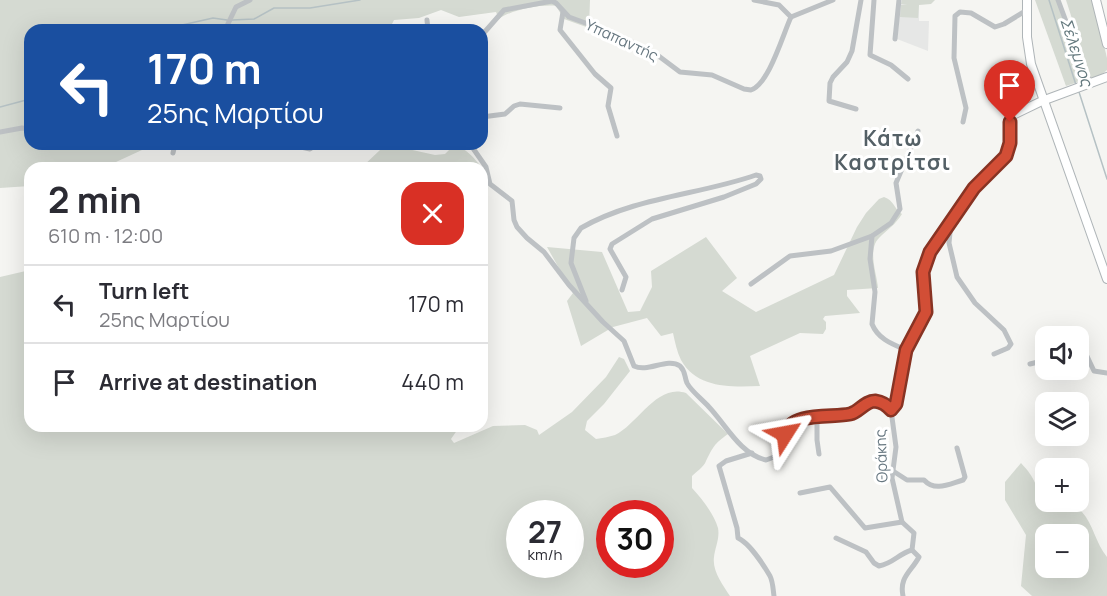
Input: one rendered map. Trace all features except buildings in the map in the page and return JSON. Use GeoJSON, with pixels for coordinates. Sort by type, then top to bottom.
{"type":"FeatureCollection","features":[{"type":"Feature","properties":{"kind":"street"},"geometry":{"type":"LineString","coordinates":[[228,24],[236,8],[250,0]]}},
{"type":"Feature","properties":{"kind":"street"},"geometry":{"type":"LineString","coordinates":[[754,0],[779,5],[791,17],[821,2],[833,0]]}},
{"type":"Feature","properties":{"kind":"street"},"geometry":{"type":"LineString","coordinates":[[855,109],[829,101],[830,83],[847,62],[852,51],[861,0]]}},
{"type":"Feature","properties":{"kind":"street"},"geometry":{"type":"LineString","coordinates":[[874,0],[870,56],[891,65],[908,79]]}},
{"type":"Feature","properties":{"kind":"street"},"geometry":{"type":"LineString","coordinates":[[895,39],[899,0]]}},
{"type":"Feature","properties":{"kind":"street"},"geometry":{"type":"LineString","coordinates":[[1027,0],[1028,45],[1031,64],[1107,279]]}},
{"type":"Feature","properties":{"kind":"street"},"geometry":{"type":"LineString","coordinates":[[1059,0],[1088,84]]}},
{"type":"Feature","properties":{"kind":"street"},"geometry":{"type":"LineString","coordinates":[[1096,0],[1107,44]]}},
{"type":"Feature","properties":{"kind":"street","name":"Υπαπαντής"},"geometry":{"type":"LineString","coordinates":[[488,28],[499,14],[508,9],[552,1],[569,17],[643,47],[683,74],[717,76],[749,90],[758,87],[773,62],[791,17]]}},
{"type":"Feature","properties":{"kind":"street"},"geometry":{"type":"LineString","coordinates":[[963,122],[966,108],[954,58],[955,16],[960,12],[971,13],[995,27],[1028,10]]}},
{"type":"Feature","properties":{"kind":"street"},"geometry":{"type":"LineString","coordinates":[[562,12],[560,30],[595,74],[611,88],[608,106],[617,136]]}},
{"type":"Feature","properties":{"kind":"street"},"geometry":{"type":"LineString","coordinates":[[427,20],[427,24]]}},
{"type":"Feature","properties":{"kind":"street"},"geometry":{"type":"LineString","coordinates":[[488,173],[493,187],[512,201],[514,220],[526,238],[544,252],[569,285],[608,327],[624,340],[635,367],[674,364],[680,366],[685,372],[688,384],[736,440],[765,460],[785,453],[787,449],[785,432],[788,427],[801,420],[818,416],[850,414],[872,401],[881,402],[891,410],[898,400],[906,350],[926,312],[923,280],[930,252],[974,188],[1006,156],[1010,143],[1010,122],[1013,116],[1042,100],[1107,77]]}},
{"type":"Feature","properties":{"kind":"street"},"geometry":{"type":"LineString","coordinates":[[488,116],[507,114],[514,106],[520,104],[560,108]]}},
{"type":"Feature","properties":{"kind":"street"},"geometry":{"type":"LineString","coordinates":[[0,132],[24,128]]}},
{"type":"Feature","properties":{"kind":"street"},"geometry":{"type":"LineString","coordinates":[[751,284],[790,256],[831,251],[872,236],[891,223],[900,209],[896,183],[918,131]]}},
{"type":"Feature","properties":{"kind":"street"},"geometry":{"type":"LineString","coordinates":[[586,303],[571,263],[574,238],[581,228],[652,200],[730,184],[756,175],[760,176],[760,181],[756,184],[724,197],[648,221],[612,244],[610,249],[626,277],[622,290]]}},
{"type":"Feature","properties":{"kind":"street"},"geometry":{"type":"LineString","coordinates":[[951,222],[949,243],[957,277],[975,303],[1004,330],[1011,344],[1008,348],[994,354]]}},
{"type":"Feature","properties":{"kind":"street"},"geometry":{"type":"LineString","coordinates":[[872,236],[870,260],[875,292],[872,324],[879,336],[906,350]]}},
{"type":"Feature","properties":{"kind":"street"},"geometry":{"type":"LineString","coordinates":[[1089,359],[1094,371],[1107,373]]}},
{"type":"Feature","properties":{"kind":"street"},"geometry":{"type":"LineString","coordinates":[[1030,364],[1035,363]]}},
{"type":"Feature","properties":{"kind":"street","name":"Θράκης"},"geometry":{"type":"LineString","coordinates":[[891,410],[896,447],[892,481],[902,522],[914,533],[912,550]]}},
{"type":"Feature","properties":{"kind":"street"},"geometry":{"type":"LineString","coordinates":[[818,416],[819,454]]}},
{"type":"Feature","properties":{"kind":"street"},"geometry":{"type":"LineString","coordinates":[[893,471],[904,478],[924,480],[929,486],[935,487],[963,480],[965,477],[957,448]]}},
{"type":"Feature","properties":{"kind":"street"},"geometry":{"type":"LineString","coordinates":[[752,453],[726,461],[719,466],[738,538],[744,542],[768,573],[774,596]]}},
{"type":"Feature","properties":{"kind":"street"},"geometry":{"type":"LineString","coordinates":[[800,493],[830,487],[865,528],[902,522]]}},
{"type":"Feature","properties":{"kind":"street"},"geometry":{"type":"LineString","coordinates":[[836,538],[866,552],[878,566],[890,564],[902,553],[912,550],[919,557],[904,577],[903,596]]}},
{"type":"Feature","properties":{"kind":"shaded area"},"geometry":{"type":"Polygon","coordinates":[[[0,0],[590,0],[589,28],[564,19],[556,6],[518,10],[499,19],[496,12],[459,17],[441,10],[419,18],[394,20],[392,24],[24,24],[24,150],[142,150],[116,162],[24,162],[24,186],[0,188],[0,0]]]}},
{"type":"Feature","properties":{"kind":"shaded area"},"geometry":{"type":"Polygon","coordinates":[[[902,0],[935,0],[931,4],[919,5],[918,18],[900,17],[901,5],[907,4],[901,4],[902,0]]]}},
{"type":"Feature","properties":{"kind":"shaded area"},"geometry":{"type":"Polygon","coordinates":[[[1035,0],[1057,0],[1087,79],[1066,86],[1035,0]]]}},
{"type":"Feature","properties":{"kind":"shaded area"},"geometry":{"type":"Polygon","coordinates":[[[1066,0],[1093,0],[1107,58],[1107,70],[1101,75],[1091,78],[1066,0]]]}},
{"type":"Feature","properties":{"kind":"shaded area"},"geometry":{"type":"Polygon","coordinates":[[[901,4],[919,5],[919,21],[929,21],[928,51],[897,39],[901,4]]]}},
{"type":"Feature","properties":{"kind":"shaded area"},"geometry":{"type":"Polygon","coordinates":[[[380,150],[412,150],[435,155],[445,154],[449,150],[464,150],[477,162],[367,162],[380,150]]]}},
{"type":"Feature","properties":{"kind":"shaded area"},"geometry":{"type":"Polygon","coordinates":[[[884,197],[890,200],[902,214],[875,243],[873,255],[878,288],[847,290],[847,296],[860,313],[825,316],[823,319],[826,322],[826,329],[823,334],[800,333],[750,356],[760,386],[727,386],[696,376],[681,360],[673,333],[661,336],[647,318],[613,327],[581,346],[567,301],[573,293],[547,247],[602,252],[628,312],[640,311],[652,287],[651,271],[706,237],[737,278],[722,291],[756,312],[834,275],[857,227],[866,213],[879,199],[884,197]]]}},
{"type":"Feature","properties":{"kind":"shaded area"},"geometry":{"type":"Polygon","coordinates":[[[24,271],[24,432],[456,432],[451,439],[454,443],[479,432],[488,432],[488,428],[493,426],[525,425],[537,430],[539,435],[572,412],[606,377],[619,357],[624,359],[630,371],[604,404],[587,421],[585,430],[596,439],[615,435],[657,399],[676,391],[686,393],[728,434],[717,443],[704,465],[692,476],[692,488],[707,507],[718,528],[714,562],[719,578],[730,596],[0,596],[0,277],[24,271]]]}},
{"type":"Feature","properties":{"kind":"shaded area"},"geometry":{"type":"Polygon","coordinates":[[[1021,463],[1035,484],[1035,512],[1082,512],[1089,522],[1107,557],[1107,596],[1032,596],[1021,586],[1026,535],[1005,500],[1005,482],[1021,463]]]}},
{"type":"Feature","properties":{"kind":"waterway","name":"Σέλεμνος"},"geometry":{"type":"LineString","coordinates":[[232,20],[254,19],[274,8],[310,8],[360,0]]}},
{"type":"Feature","properties":{"kind":"waterway","name":"Σέλεμνος"},"geometry":{"type":"LineString","coordinates":[[1049,0],[1076,85]]}},
{"type":"Feature","properties":{"kind":"waterway","name":"Σέλεμνος"},"geometry":{"type":"LineString","coordinates":[[186,24],[213,18],[227,20]]}},
{"type":"Feature","properties":{"kind":"waterway","name":"Σέλεμνος"},"geometry":{"type":"LineString","coordinates":[[1079,92],[1107,179]]}},
{"type":"Feature","properties":{"kind":"waterway","name":"Σέλεμνος"},"geometry":{"type":"LineString","coordinates":[[0,107],[24,101]]}},
{"type":"Feature","properties":{"kind":"district","name":"Κάτω Καστρίτσι"},"geometry":{"type":"Point","coordinates":[893,150]}},
{"type":"Feature","properties":{"kind":"route"},"geometry":{"type":"LineString","coordinates":[[785,434],[790,425],[805,418],[850,414],[872,401],[881,402],[891,410],[896,404],[906,350],[926,312],[923,272],[930,252],[974,188],[1006,156],[1010,143],[1010,122]]}}]}
